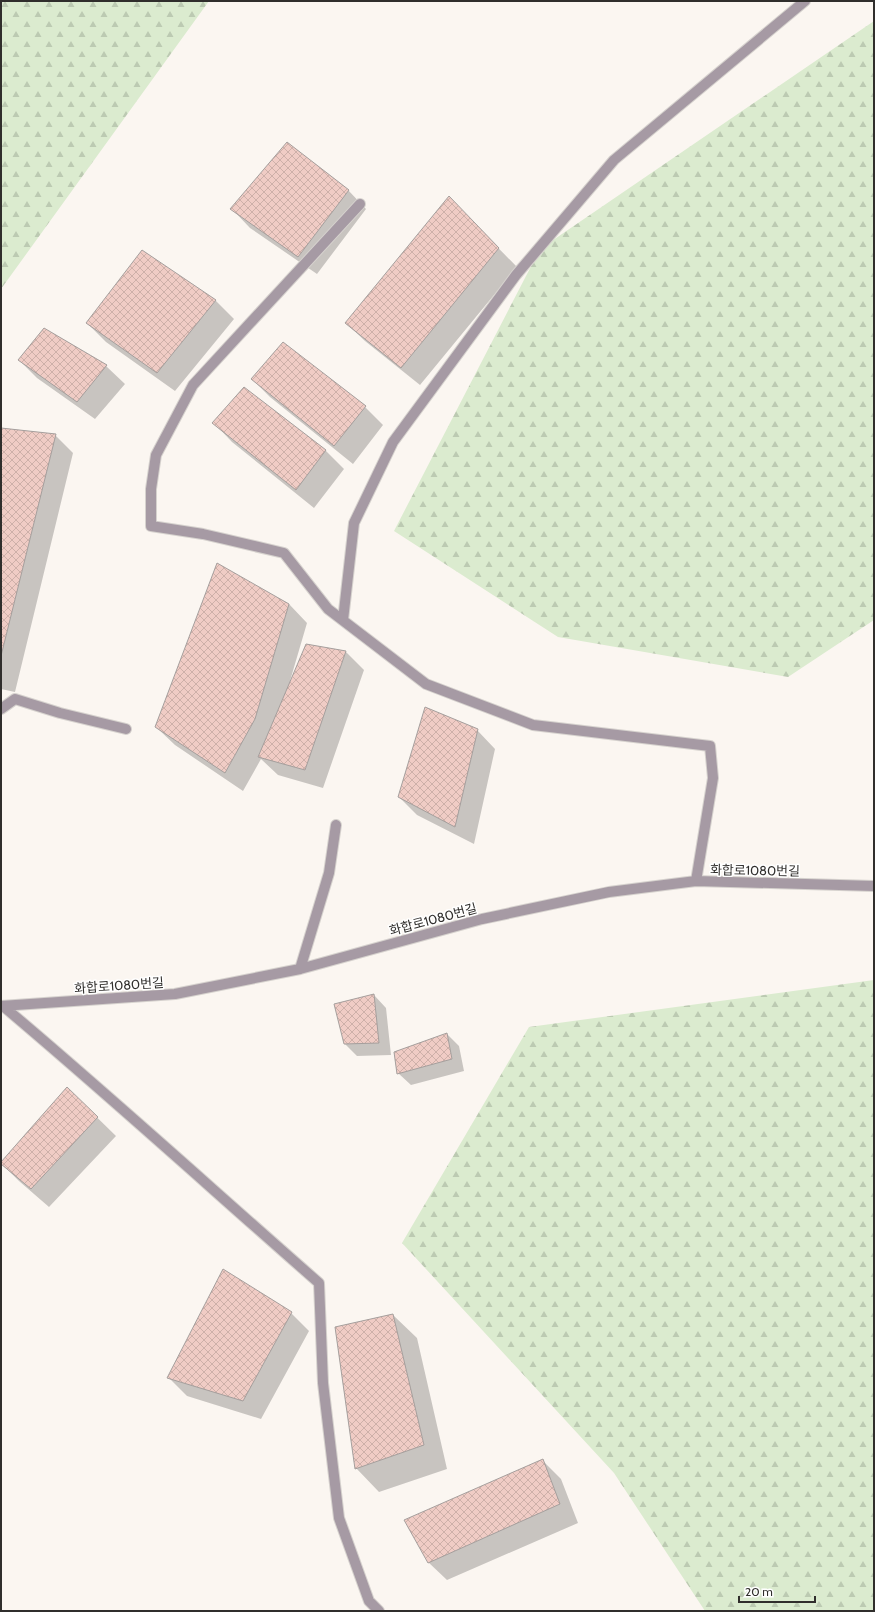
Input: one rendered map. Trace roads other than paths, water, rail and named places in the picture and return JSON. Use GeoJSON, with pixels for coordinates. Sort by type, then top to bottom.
{"type":"FeatureCollection","features":[{"type":"Feature","properties":{"kind":"street"},"geometry":{"type":"LineString","coordinates":[[343,620],[354,523],[393,442],[511,282],[614,160],[805,1]]}},
{"type":"Feature","properties":{"kind":"street"},"geometry":{"type":"LineString","coordinates":[[360,204],[193,385],[156,455],[151,489],[151,526],[203,534],[284,553],[328,609],[426,684],[533,724],[710,746],[713,778],[696,882]]}},
{"type":"Feature","properties":{"kind":"street"},"geometry":{"type":"LineString","coordinates":[[1,709],[15,699],[60,713],[126,729]]}},
{"type":"Feature","properties":{"kind":"street"},"geometry":{"type":"LineString","coordinates":[[300,969],[329,873],[336,825]]}},
{"type":"Feature","properties":{"kind":"street","name":"화합로1080번길"},"geometry":{"type":"LineString","coordinates":[[2,1006],[175,994],[300,969],[482,919],[609,892],[696,882],[874,886]]}},
{"type":"Feature","properties":{"kind":"street"},"geometry":{"type":"LineString","coordinates":[[2,1006],[63,1056],[220,1197],[320,1283],[323,1383],[339,1518],[370,1601],[379,1611]]}}]}
